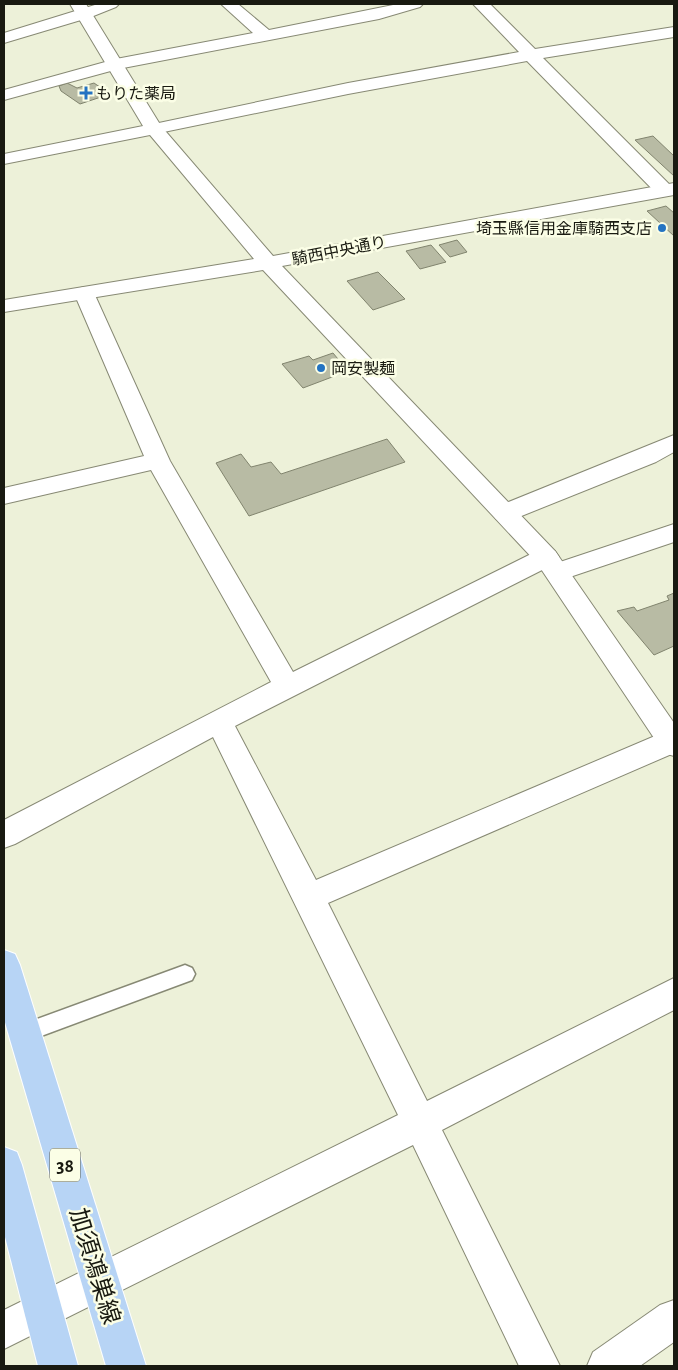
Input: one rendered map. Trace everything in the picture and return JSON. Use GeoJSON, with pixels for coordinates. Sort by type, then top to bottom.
{"type":"FeatureCollection","features":[{"type":"Feature","properties":{"kind":"main road","name":"加須鴻巣線"},"geometry":{"type":"LineString","coordinates":[[4,965],[126,1366]]}},
{"type":"Feature","properties":{"kind":"main road"},"geometry":{"type":"LineString","coordinates":[[4,1165],[58,1366]]}},
{"type":"Feature","properties":{"kind":"street"},"geometry":{"type":"LineString","coordinates":[[4,38],[82,9],[111,4]]}},
{"type":"Feature","properties":{"kind":"street"},"geometry":{"type":"LineString","coordinates":[[229,4],[266,36]]}},
{"type":"Feature","properties":{"kind":"street"},"geometry":{"type":"LineString","coordinates":[[4,95],[116,64],[378,14],[415,4]]}},
{"type":"Feature","properties":{"kind":"street"},"geometry":{"type":"LineString","coordinates":[[481,4],[669,190]]}},
{"type":"Feature","properties":{"kind":"street"},"geometry":{"type":"LineString","coordinates":[[82,9],[154,129],[268,263],[552,564],[673,743],[309,897]]}},
{"type":"Feature","properties":{"kind":"street"},"geometry":{"type":"LineString","coordinates":[[4,159],[257,106],[532,54],[674,32]]}},
{"type":"Feature","properties":{"kind":"street","name":"騎西中央通り"},"geometry":{"type":"LineString","coordinates":[[4,306],[268,263],[669,190]]}},
{"type":"Feature","properties":{"kind":"street"},"geometry":{"type":"LineString","coordinates":[[84,293],[158,461],[288,686]]}},
{"type":"Feature","properties":{"kind":"street"},"geometry":{"type":"LineString","coordinates":[[505,513],[648,456],[674,443]]}},
{"type":"Feature","properties":{"kind":"street"},"geometry":{"type":"LineString","coordinates":[[4,496],[158,461]]}},
{"type":"Feature","properties":{"kind":"street"},"geometry":{"type":"LineString","coordinates":[[4,835],[288,686],[552,564],[674,533]]}},
{"type":"Feature","properties":{"kind":"street"},"geometry":{"type":"LineString","coordinates":[[219,721],[309,897],[540,1366]]}},
{"type":"Feature","properties":{"kind":"street"},"geometry":{"type":"LineString","coordinates":[[4,1330],[420,1122],[674,992]]}},
{"type":"Feature","properties":{"kind":"street"},"geometry":{"type":"LineString","coordinates":[[607,1366],[674,1318]]}},
{"type":"Feature","properties":{"kind":"lane"},"geometry":{"type":"LineString","coordinates":[[25,1033],[185,974]]}},
{"type":"Feature","properties":{"kind":"building"},"geometry":{"type":"Polygon","coordinates":[[[67,83],[77,88],[94,83],[110,94],[80,104],[61,91],[59,86],[67,83]]]}},
{"type":"Feature","properties":{"kind":"building"},"geometry":{"type":"Polygon","coordinates":[[[653,136],[674,156],[674,176],[635,140],[653,136]]]}},
{"type":"Feature","properties":{"kind":"building"},"geometry":{"type":"Polygon","coordinates":[[[666,206],[674,213],[674,236],[647,211],[666,206]]]}},
{"type":"Feature","properties":{"kind":"building"},"geometry":{"type":"Polygon","coordinates":[[[457,240],[467,252],[450,257],[439,245],[457,240]]]}},
{"type":"Feature","properties":{"kind":"building"},"geometry":{"type":"Polygon","coordinates":[[[431,245],[446,262],[420,269],[406,251],[431,245]]]}},
{"type":"Feature","properties":{"kind":"building"},"geometry":{"type":"Polygon","coordinates":[[[378,272],[405,299],[373,310],[347,281],[378,272]]]}},
{"type":"Feature","properties":{"kind":"building"},"geometry":{"type":"Polygon","coordinates":[[[333,353],[348,371],[303,388],[282,364],[309,356],[313,360],[333,353]]]}},
{"type":"Feature","properties":{"kind":"building"},"geometry":{"type":"Polygon","coordinates":[[[387,439],[405,462],[249,516],[216,463],[241,454],[251,467],[271,462],[281,474],[387,439]]]}},
{"type":"Feature","properties":{"kind":"building"},"geometry":{"type":"Polygon","coordinates":[[[674,593],[674,646],[654,655],[617,611],[634,607],[637,611],[669,600],[667,596],[674,593]]]}},
{"type":"Feature","properties":{"kind":"place","name":"もりた薬局"},"geometry":{"type":"Point","coordinates":[86,93]}},
{"type":"Feature","properties":{"kind":"place","name":"埼玉縣信用金庫騎西支店"},"geometry":{"type":"Point","coordinates":[662,228]}},
{"type":"Feature","properties":{"kind":"place","name":"岡安製麺"},"geometry":{"type":"Point","coordinates":[321,368]}}]}
